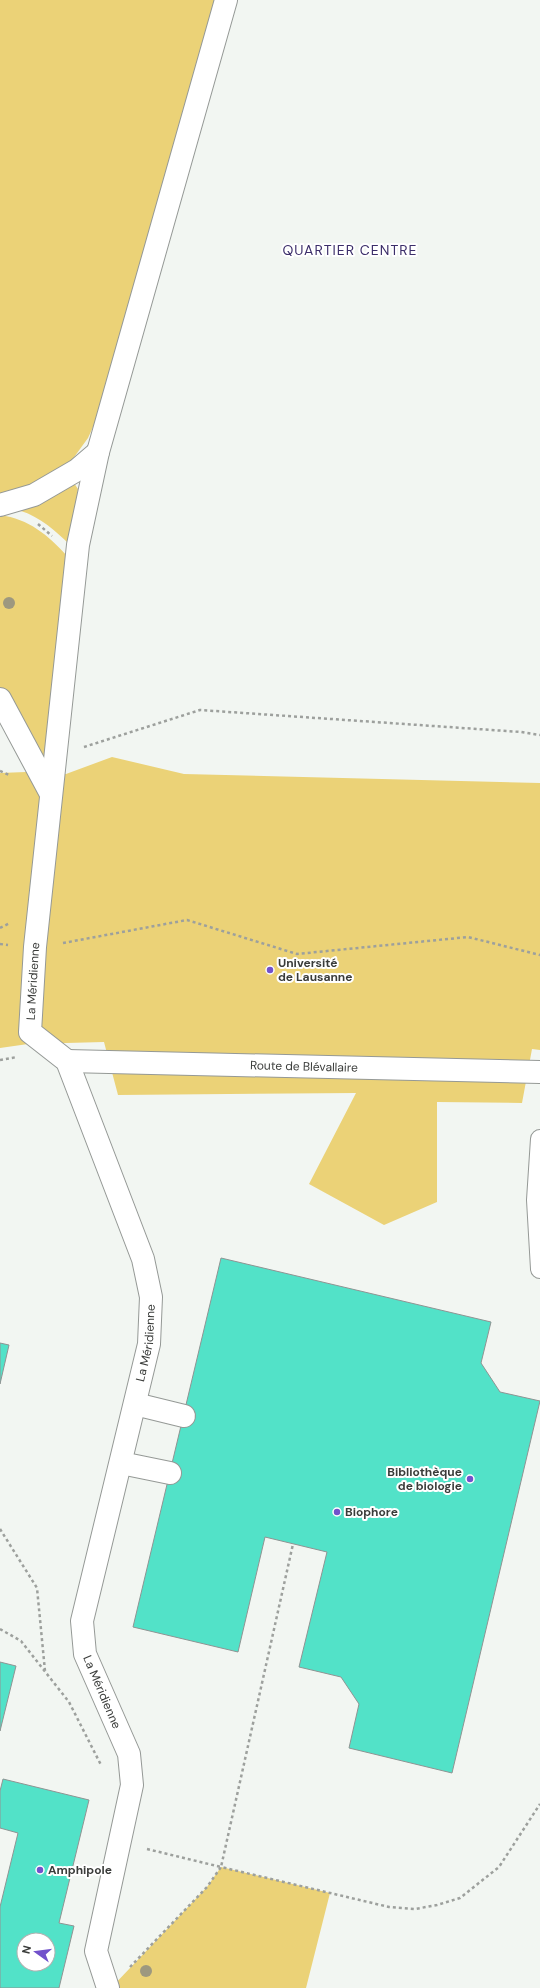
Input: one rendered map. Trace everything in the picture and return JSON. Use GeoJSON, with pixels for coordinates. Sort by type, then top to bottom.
{"type":"FeatureCollection","features":[{"type":"Feature","properties":{"kind":"street","name":"La Méridienne"},"geometry":{"type":"LineString","coordinates":[[108,1988],[96,1951],[132,1785],[132,1768],[129,1754],[85,1654],[82,1621],[136,1404],[149,1344],[151,1298],[143,1259],[67,1060],[30,1032],[35,947],[76,563],[98,452],[226,0]]}},
{"type":"Feature","properties":{"kind":"street"},"geometry":{"type":"LineString","coordinates":[[0,505],[34,496],[76,470],[98,452]]}},
{"type":"Feature","properties":{"kind":"street"},"geometry":{"type":"LineString","coordinates":[[0,699],[51,794]]}},
{"type":"Feature","properties":{"kind":"street","name":"Route de Blévallaire"},"geometry":{"type":"LineString","coordinates":[[67,1060],[540,1072]]}},
{"type":"Feature","properties":{"kind":"street"},"geometry":{"type":"LineString","coordinates":[[136,1404],[184,1416]]}},
{"type":"Feature","properties":{"kind":"street"},"geometry":{"type":"LineString","coordinates":[[121,1463],[170,1473]]}},
{"type":"Feature","properties":{"kind":"lane"},"geometry":{"type":"LineString","coordinates":[[540,1139],[536,1200],[540,1269]]}},
{"type":"Feature","properties":{"kind":"path"},"geometry":{"type":"LineString","coordinates":[[35,522],[58,541],[76,563]]}},
{"type":"Feature","properties":{"kind":"path"},"geometry":{"type":"LineString","coordinates":[[55,757],[200,710],[513,731],[540,735]]}},
{"type":"Feature","properties":{"kind":"path"},"geometry":{"type":"LineString","coordinates":[[35,947],[187,920],[297,954],[468,937],[540,955]]}},
{"type":"Feature","properties":{"kind":"path"},"geometry":{"type":"LineString","coordinates":[[0,1529],[37,1588],[45,1671]]}},
{"type":"Feature","properties":{"kind":"path"},"geometry":{"type":"LineString","coordinates":[[126,1971],[207,1887],[221,1867],[293,1544]]}},
{"type":"Feature","properties":{"kind":"path"},"geometry":{"type":"LineString","coordinates":[[0,1629],[21,1641],[69,1702],[104,1772]]}},
{"type":"Feature","properties":{"kind":"path"},"geometry":{"type":"LineString","coordinates":[[120,1842],[389,1907],[415,1909],[437,1905],[460,1898],[499,1867],[540,1804]]}},
{"type":"Feature","properties":{"kind":"shaded area"},"geometry":{"type":"Polygon","coordinates":[[[0,0],[217,0],[98,416],[88,438],[72,460],[42,483],[0,497],[0,0]]]}},
{"type":"Feature","properties":{"kind":"shaded area"},"geometry":{"type":"Polygon","coordinates":[[[74,483],[78,489],[70,545],[47,525],[35,517],[21,511],[49,499],[74,483]]]}},
{"type":"Feature","properties":{"kind":"shaded area"},"geometry":{"type":"Polygon","coordinates":[[[0,515],[29,524],[53,541],[67,556],[46,764],[0,690],[0,515]]]}},
{"type":"Feature","properties":{"kind":"shaded area"},"geometry":{"type":"Polygon","coordinates":[[[112,757],[184,774],[540,783],[540,1050],[532,1049],[522,1103],[437,1102],[437,1202],[384,1225],[309,1184],[356,1093],[118,1095],[104,1042],[28,1044],[0,1048],[0,773],[26,772],[66,774],[112,757]]]}},
{"type":"Feature","properties":{"kind":"shaded area"},"geometry":{"type":"Polygon","coordinates":[[[221,1867],[330,1893],[306,1988],[111,1988],[207,1887],[221,1867]]]}},
{"type":"Feature","properties":{"kind":"building","name":"Biophore"},"geometry":{"type":"Polygon","coordinates":[[[221,1258],[491,1322],[481,1363],[500,1392],[540,1401],[452,1773],[349,1748],[359,1704],[341,1677],[299,1667],[327,1552],[265,1537],[238,1652],[133,1627],[221,1258]]]}},
{"type":"Feature","properties":{"kind":"building"},"geometry":{"type":"Polygon","coordinates":[[[0,1343],[9,1345],[0,1384],[0,1343]]]}},
{"type":"Feature","properties":{"kind":"building"},"geometry":{"type":"Polygon","coordinates":[[[0,1662],[16,1666],[0,1731],[0,1662]]]}},
{"type":"Feature","properties":{"kind":"building","name":"Amphipole"},"geometry":{"type":"Polygon","coordinates":[[[3,1779],[89,1800],[59,1923],[74,1926],[59,1988],[0,1988],[0,1907],[18,1833],[0,1828],[0,1791],[3,1779]]]}},
{"type":"Feature","properties":{"kind":"place","name":"Université de Lausanne"},"geometry":{"type":"Point","coordinates":[270,970]}},
{"type":"Feature","properties":{"kind":"place","name":"Bibliothèque de biologie"},"geometry":{"type":"Point","coordinates":[470,1479]}},
{"type":"Feature","properties":{"kind":"place","name":"Biophore"},"geometry":{"type":"Point","coordinates":[337,1512]}},
{"type":"Feature","properties":{"kind":"place","name":"Amphipole"},"geometry":{"type":"Point","coordinates":[40,1870]}},
{"type":"Feature","properties":{"kind":"district","name":"QUARTIER CENTRE"},"geometry":{"type":"Point","coordinates":[350,250]}}]}
